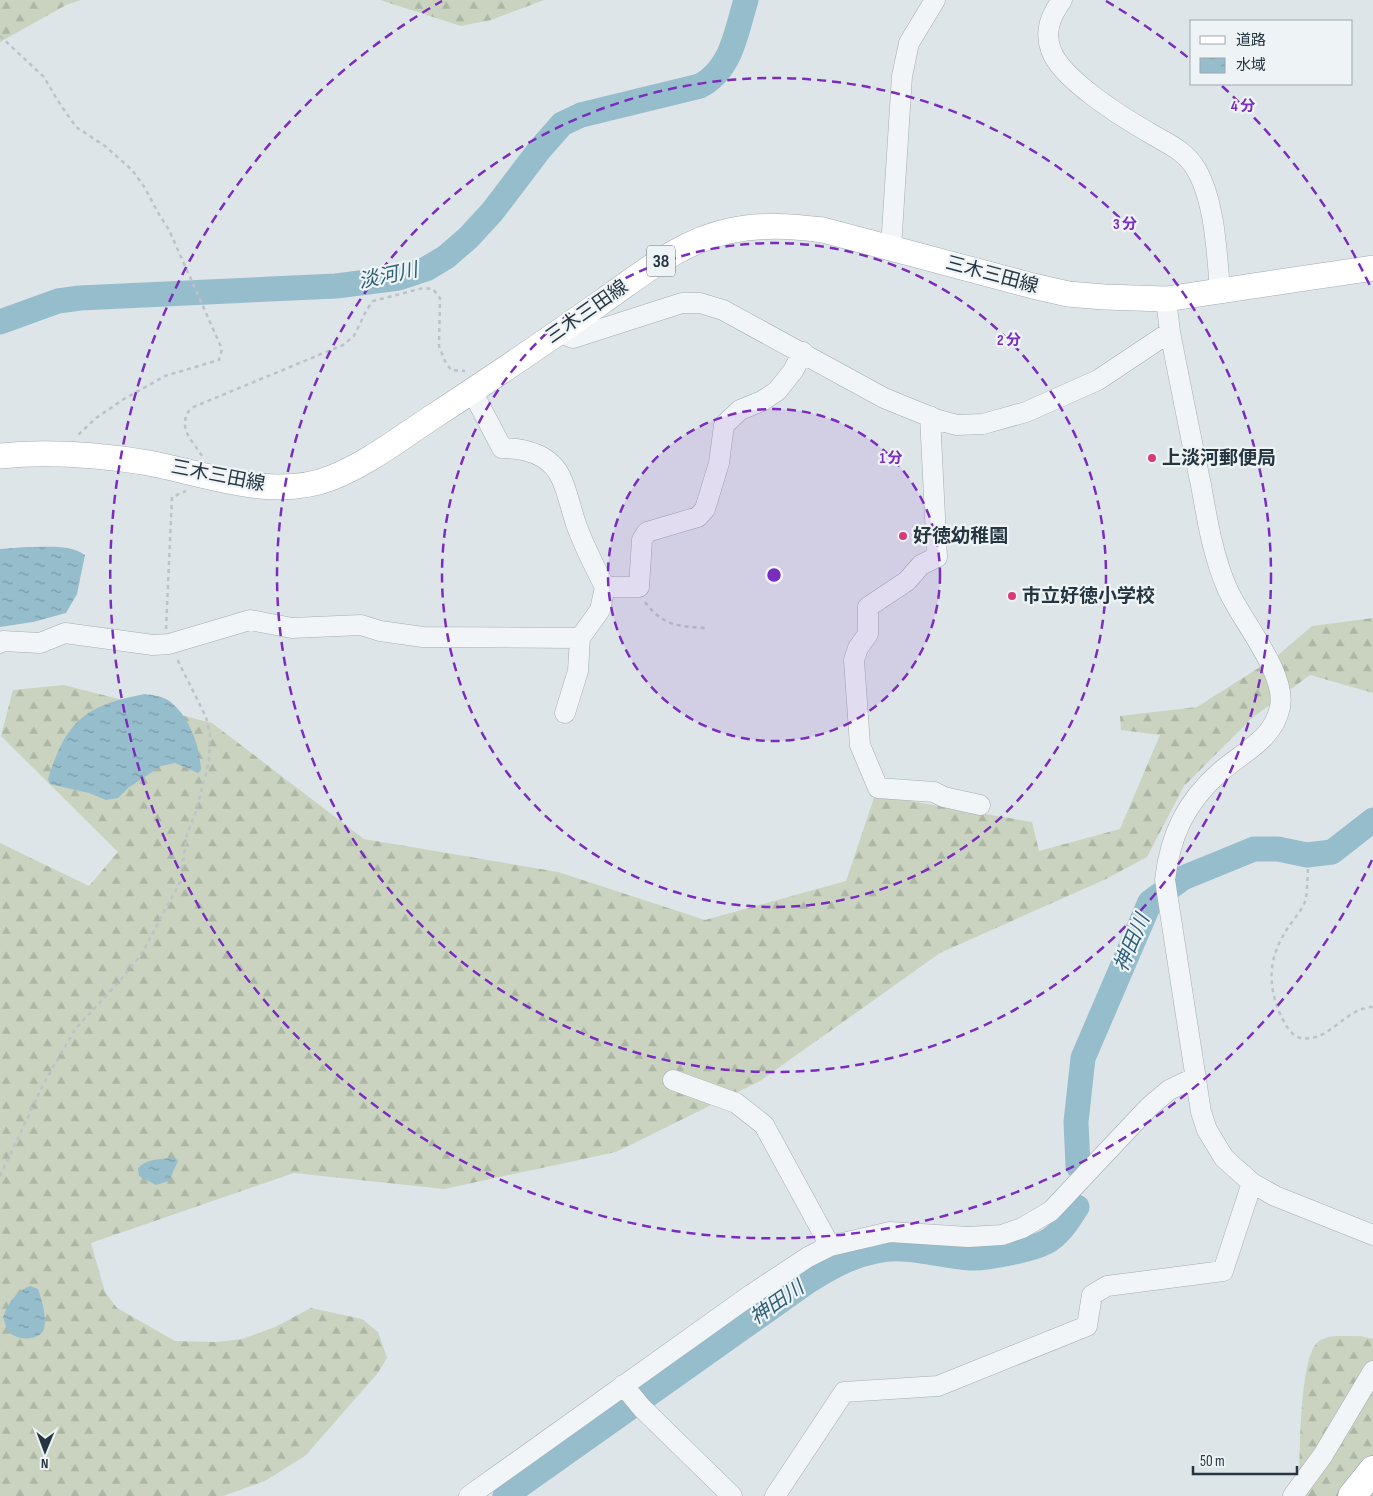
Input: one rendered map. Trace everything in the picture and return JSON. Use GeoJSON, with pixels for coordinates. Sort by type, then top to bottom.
{"type":"FeatureCollection","features":[{"type":"Feature","properties":{"kind":"highway"},"geometry":{"type":"LineString","coordinates":[[1352,1496],[1373,1470]]}},
{"type":"Feature","properties":{"kind":"main road","name":"三木三田線"},"geometry":{"type":"LineString","coordinates":[[0,456],[57,453],[146,463],[267,487],[300,486],[330,479],[388,447],[470,381],[558,332],[658,263],[692,243],[727,231],[760,226],[790,226],[823,230],[1033,286],[1068,294],[1104,297],[1166,299],[1373,268]]}},
{"type":"Feature","properties":{"kind":"street"},"geometry":{"type":"LineString","coordinates":[[891,248],[902,76],[908,43],[935,0]]}},
{"type":"Feature","properties":{"kind":"street"},"geometry":{"type":"LineString","coordinates":[[1062,0],[1052,14],[1048,31],[1051,50],[1063,68],[1100,102],[1150,133],[1177,147],[1196,168],[1207,193],[1215,239],[1220,291]]}},
{"type":"Feature","properties":{"kind":"street"},"geometry":{"type":"LineString","coordinates":[[1166,299],[1170,332],[1213,546],[1227,588],[1276,673],[1280,691],[1280,706],[1272,728],[1255,746],[1220,772],[1190,804],[1176,830],[1167,858],[1165,880],[1168,903],[1201,1112],[1207,1130],[1224,1158],[1252,1183],[1275,1196],[1373,1235]]}},
{"type":"Feature","properties":{"kind":"street"},"geometry":{"type":"LineString","coordinates":[[558,332],[573,338],[682,303],[700,304],[723,310],[803,352],[884,398],[930,416],[957,424],[983,424],[1026,412],[1098,380],[1170,332]]}},
{"type":"Feature","properties":{"kind":"street"},"geometry":{"type":"LineString","coordinates":[[605,587],[639,588],[642,540],[648,532],[698,518],[705,509],[719,463],[724,426],[740,410],[762,401],[777,392],[793,371],[803,352]]}},
{"type":"Feature","properties":{"kind":"street"},"geometry":{"type":"LineString","coordinates":[[470,381],[502,448],[518,448],[538,454],[552,464],[562,478],[585,547],[605,587],[600,610],[580,638],[578,671],[564,713]]}},
{"type":"Feature","properties":{"kind":"street"},"geometry":{"type":"LineString","coordinates":[[930,416],[937,557],[921,565],[908,581],[868,607],[868,634],[858,648],[854,660],[860,745],[878,788],[934,792],[944,797],[980,805]]}},
{"type":"Feature","properties":{"kind":"street"},"geometry":{"type":"LineString","coordinates":[[0,643],[3,640],[40,643],[65,633],[153,645],[170,644],[250,620],[292,628],[361,625],[380,631],[423,637],[580,638]]}},
{"type":"Feature","properties":{"kind":"street"},"geometry":{"type":"LineString","coordinates":[[469,1496],[632,1396],[752,1294],[808,1257],[830,1246],[890,1232],[968,1237],[1002,1235],[1022,1228],[1051,1211],[1149,1107],[1169,1090],[1196,1077]]}},
{"type":"Feature","properties":{"kind":"street"},"geometry":{"type":"LineString","coordinates":[[673,1080],[736,1103],[764,1125],[830,1246]]}},
{"type":"Feature","properties":{"kind":"street"},"geometry":{"type":"LineString","coordinates":[[775,1496],[844,1392],[938,1386],[1086,1326],[1092,1295],[1107,1286],[1223,1270],[1252,1183]]}},
{"type":"Feature","properties":{"kind":"street"},"geometry":{"type":"LineString","coordinates":[[1293,1496],[1323,1455],[1373,1371]]}},
{"type":"Feature","properties":{"kind":"street"},"geometry":{"type":"LineString","coordinates":[[632,1396],[732,1496]]}},
{"type":"Feature","properties":{"kind":"path"},"geometry":{"type":"LineString","coordinates":[[0,36],[44,77],[76,127],[105,146],[132,170],[145,188],[173,238],[222,349],[219,360],[166,376],[124,399],[96,418],[57,453]]}},
{"type":"Feature","properties":{"kind":"path"},"geometry":{"type":"LineString","coordinates":[[0,1176],[44,1083],[76,1028],[141,955],[180,882],[187,834],[195,814],[209,762],[210,734],[206,717],[166,635],[172,497],[216,478],[184,428],[184,417],[191,408],[343,345],[354,336],[373,301],[423,288],[433,289],[440,298],[439,346],[445,361],[451,370],[460,372],[470,381]]}},
{"type":"Feature","properties":{"kind":"path"},"geometry":{"type":"LineString","coordinates":[[639,588],[644,600],[663,621],[676,626],[705,628]]}},
{"type":"Feature","properties":{"kind":"path"},"geometry":{"type":"LineString","coordinates":[[1308,870],[1305,903],[1277,946],[1272,965],[1273,990],[1276,1005],[1283,1021],[1290,1032],[1300,1038],[1312,1037],[1328,1032],[1344,1018],[1362,1009],[1373,1007]]}},
{"type":"Feature","properties":{"kind":"green space"},"geometry":{"type":"Polygon","coordinates":[[[0,0],[81,0],[66,5],[0,42],[0,0]]]}},
{"type":"Feature","properties":{"kind":"green space"},"geometry":{"type":"Polygon","coordinates":[[[380,0],[544,0],[491,20],[461,26],[380,0]]]}},
{"type":"Feature","properties":{"kind":"green space"},"geometry":{"type":"Polygon","coordinates":[[[1373,618],[1373,693],[1310,675],[1252,718],[1184,786],[1147,857],[1106,879],[940,953],[760,1081],[616,1152],[444,1189],[294,1173],[91,1243],[105,1292],[117,1308],[175,1341],[217,1342],[242,1339],[275,1327],[311,1308],[362,1319],[378,1332],[387,1358],[377,1374],[305,1456],[265,1481],[223,1496],[0,1496],[0,843],[89,886],[118,852],[1,736],[13,690],[64,685],[212,723],[364,839],[558,872],[705,920],[846,881],[875,795],[1032,822],[1039,851],[1120,829],[1160,735],[1121,730],[1120,716],[1197,707],[1276,657],[1312,626],[1373,618]]]}},
{"type":"Feature","properties":{"kind":"green space"},"geometry":{"type":"Polygon","coordinates":[[[1360,1336],[1373,1339],[1373,1496],[1299,1496],[1303,1390],[1311,1352],[1318,1342],[1328,1337],[1360,1336]]]}},
{"type":"Feature","properties":{"kind":"water"},"geometry":{"type":"Polygon","coordinates":[[[27,547],[73,549],[85,555],[77,594],[66,613],[33,622],[0,627],[0,549],[27,547]]]}},
{"type":"Feature","properties":{"kind":"water"},"geometry":{"type":"Polygon","coordinates":[[[145,694],[168,700],[182,714],[196,741],[201,770],[198,773],[175,763],[161,766],[128,788],[118,798],[106,800],[89,793],[50,784],[48,779],[62,743],[81,719],[93,710],[107,704],[145,694]]]}},
{"type":"Feature","properties":{"kind":"water"},"geometry":{"type":"Polygon","coordinates":[[[175,1158],[178,1161],[169,1181],[156,1185],[139,1176],[138,1168],[146,1162],[175,1158]]]}},
{"type":"Feature","properties":{"kind":"water"},"geometry":{"type":"Polygon","coordinates":[[[30,1286],[38,1289],[44,1309],[44,1329],[42,1333],[33,1338],[17,1337],[9,1332],[3,1317],[13,1298],[30,1286]]]}},
{"type":"Feature","properties":{"kind":"waterway","name":"淡河川"},"geometry":{"type":"LineString","coordinates":[[0,322],[58,301],[80,298],[336,286],[399,278],[426,269],[446,257],[468,238],[492,212],[540,149],[562,124],[581,115],[700,86],[711,79],[726,60],[731,49],[746,0]]}},
{"type":"Feature","properties":{"kind":"waterway","name":"神田川"},"geometry":{"type":"LineString","coordinates":[[1078,1166],[1076,1122],[1083,1058],[1150,902],[1183,878],[1254,849],[1278,849],[1307,855],[1332,852],[1373,820]]}},
{"type":"Feature","properties":{"kind":"waterway","name":"神田川"},"geometry":{"type":"LineString","coordinates":[[505,1496],[807,1282],[840,1263],[866,1253],[887,1249],[911,1250],[970,1258],[1012,1253],[1051,1239],[1069,1220],[1077,1207]]}},
{"type":"Feature","properties":{"kind":"place","name":"上淡河郵便局"},"geometry":{"type":"Point","coordinates":[1152,458]}},
{"type":"Feature","properties":{"kind":"place","name":"好徳幼稚園"},"geometry":{"type":"Point","coordinates":[903,536]}},
{"type":"Feature","properties":{"kind":"place","name":"市立好徳小学校"},"geometry":{"type":"Point","coordinates":[1012,596]}}]}
